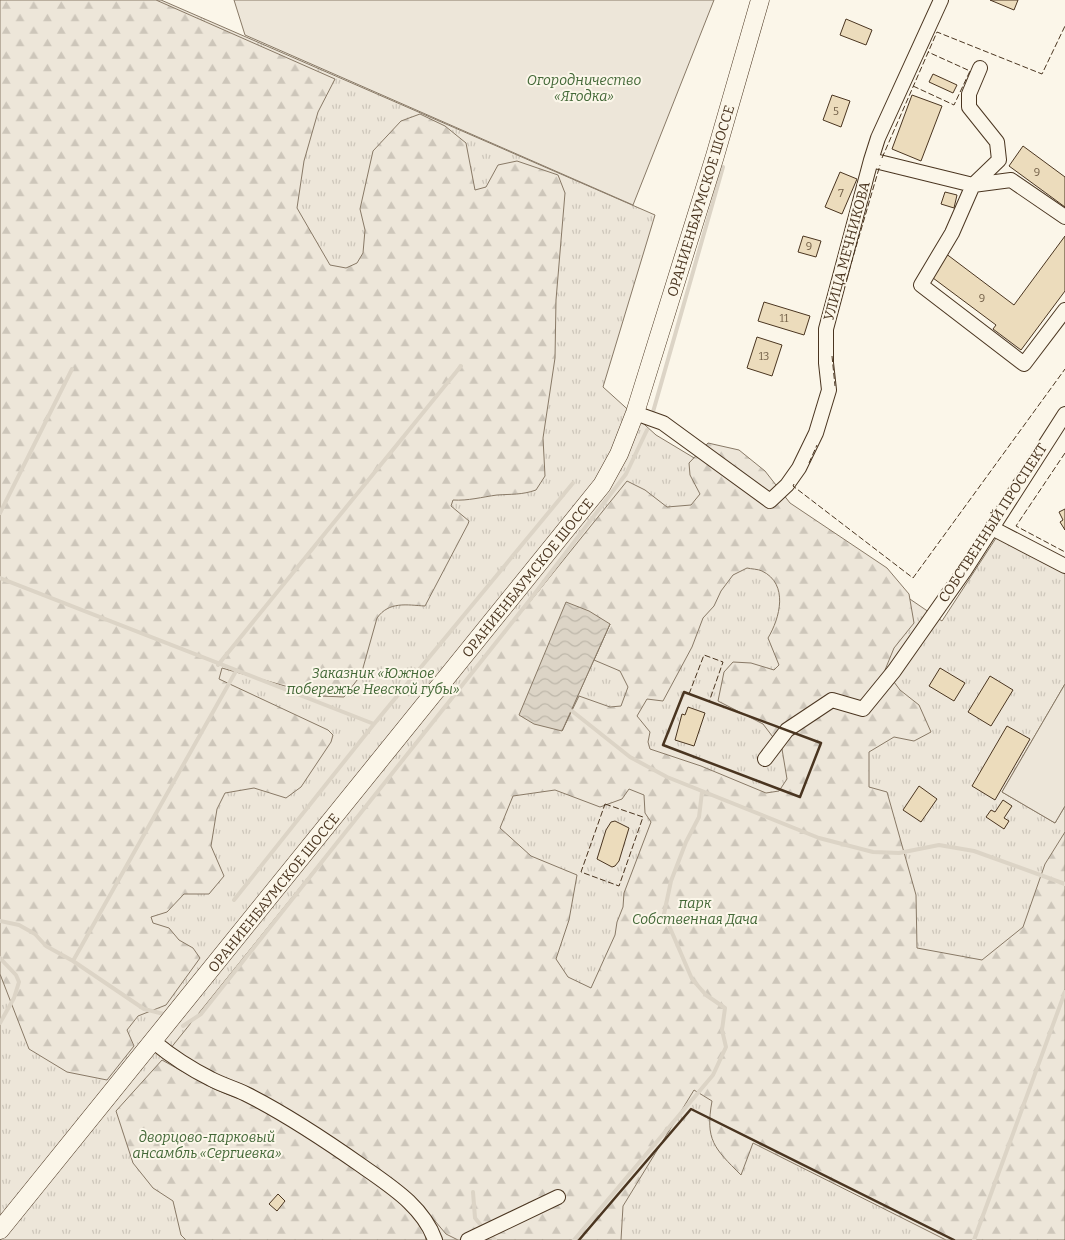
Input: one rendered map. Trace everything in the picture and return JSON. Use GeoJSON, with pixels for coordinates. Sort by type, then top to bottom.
{"type":"FeatureCollection","features":[{"type":"Feature","properties":{"kind":"main road","name":"ОРАНИЕНБАУМСКОЕ ШОССЕ"},"geometry":{"type":"LineString","coordinates":[[0,1230],[154,1042],[602,485],[619,454],[636,413],[715,156],[760,0]]}},
{"type":"Feature","properties":{"kind":"street","name":"УЛИЦА МЕЧНИКОВА"},"geometry":{"type":"LineString","coordinates":[[636,413],[663,423],[770,501],[787,485],[799,468],[816,433],[826,399],[828,390],[826,329],[871,160],[878,138],[941,0]]}},
{"type":"Feature","properties":{"kind":"street"},"geometry":{"type":"LineString","coordinates":[[980,68],[969,94],[969,107],[997,142],[999,160],[973,185],[952,233],[921,285],[1024,364],[1065,310]]}},
{"type":"Feature","properties":{"kind":"street"},"geometry":{"type":"LineString","coordinates":[[871,160],[973,185],[1012,180],[1065,217]]}},
{"type":"Feature","properties":{"kind":"street","name":"СОБСТВЕННЫЙ ПРОСПЕКТ"},"geometry":{"type":"LineString","coordinates":[[765,758],[787,730],[832,700],[863,709],[894,670],[992,528],[1065,414]]}},
{"type":"Feature","properties":{"kind":"street"},"geometry":{"type":"LineString","coordinates":[[992,528],[1065,566]]}},
{"type":"Feature","properties":{"kind":"street"},"geometry":{"type":"LineString","coordinates":[[154,1042],[212,1080],[246,1094],[276,1111],[345,1153],[390,1184],[421,1214],[429,1224],[435,1240]]}},
{"type":"Feature","properties":{"kind":"street"},"geometry":{"type":"LineString","coordinates":[[468,1240],[558,1197]]}},
{"type":"Feature","properties":{"kind":"green space","name":"Заказник «Южное побережье Невской губы»"},"geometry":{"type":"Polygon","coordinates":[[[0,0],[161,0],[655,215],[603,387],[656,435],[774,506],[942,621],[998,535],[1065,570],[1065,684],[1002,792],[1055,823],[1065,806],[1065,1240],[0,1240],[0,0]]]}},
{"type":"Feature","properties":{"kind":"green space"},"geometry":{"type":"Polygon","coordinates":[[[0,0],[156,0],[335,79],[318,112],[304,161],[297,208],[330,265],[346,268],[357,263],[363,253],[365,230],[360,209],[373,151],[401,121],[420,114],[445,126],[466,143],[475,190],[486,187],[498,165],[517,161],[558,175],[565,193],[556,300],[555,358],[543,438],[545,476],[536,490],[531,492],[453,500],[451,506],[469,521],[425,606],[393,606],[377,618],[361,675],[344,697],[320,696],[222,668],[219,679],[328,730],[333,735],[331,742],[301,787],[286,798],[254,788],[225,793],[217,809],[211,846],[224,876],[209,894],[184,894],[167,912],[151,917],[153,923],[169,928],[179,940],[193,948],[200,958],[166,1005],[138,1016],[127,1030],[134,1046],[107,1080],[67,1072],[29,1049],[0,974],[0,0]]]}},
{"type":"Feature","properties":{"kind":"green space","name":"Огородничество «Ягодка»"},"geometry":{"type":"Polygon","coordinates":[[[234,0],[714,0],[633,205],[245,35],[234,0]]]}},
{"type":"Feature","properties":{"kind":"green space","name":"парк Собственная Дача"},"geometry":{"type":"Polygon","coordinates":[[[708,443],[739,450],[765,471],[790,503],[887,568],[909,594],[914,623],[894,648],[885,670],[900,690],[919,705],[931,732],[914,741],[894,737],[869,752],[869,787],[887,792],[916,895],[917,948],[982,960],[1023,927],[1045,864],[1065,832],[1065,1240],[946,1240],[753,1143],[741,1175],[724,1158],[714,1142],[710,1125],[712,1101],[694,1090],[623,1206],[621,1240],[458,1240],[446,1234],[424,1208],[225,1079],[170,1049],[627,481],[645,490],[667,507],[691,505],[700,494],[690,475],[689,463],[708,443]],[[747,568],[733,575],[721,591],[714,606],[703,618],[692,647],[663,701],[647,699],[637,716],[650,732],[648,742],[650,749],[701,766],[766,793],[779,791],[787,779],[782,749],[763,724],[718,701],[724,672],[733,662],[751,663],[774,670],[779,665],[768,638],[776,621],[780,602],[779,593],[771,577],[760,570],[747,568]],[[610,624],[562,731],[579,696],[610,707],[621,706],[628,687],[620,671],[594,660],[610,624]],[[629,789],[622,799],[600,807],[555,790],[513,796],[500,828],[531,856],[577,875],[569,920],[556,959],[568,977],[591,988],[615,935],[617,922],[623,907],[624,893],[651,822],[645,813],[644,795],[629,789]]]}},
{"type":"Feature","properties":{"kind":"green space"},"geometry":{"type":"Polygon","coordinates":[[[1065,684],[1065,806],[1055,823],[1002,792],[1065,684]]]}},
{"type":"Feature","properties":{"kind":"green space","name":"дворцово-парковый ансамбль «Сергиевка»"},"geometry":{"type":"Polygon","coordinates":[[[162,1060],[214,1089],[245,1101],[273,1115],[388,1190],[424,1228],[426,1240],[186,1240],[181,1235],[173,1201],[153,1188],[133,1163],[116,1111],[162,1060]]]}},
{"type":"Feature","properties":{"kind":"water"},"geometry":{"type":"Polygon","coordinates":[[[566,602],[589,611],[610,624],[562,731],[534,724],[519,715],[566,602]]]}},
{"type":"Feature","properties":{"kind":"building"},"geometry":{"type":"Polygon","coordinates":[[[990,0],[1018,0],[1014,10],[990,0]]]}},
{"type":"Feature","properties":{"kind":"building"},"geometry":{"type":"Polygon","coordinates":[[[846,19],[872,30],[866,45],[840,35],[846,19]]]}},
{"type":"Feature","properties":{"kind":"building"},"geometry":{"type":"Polygon","coordinates":[[[933,74],[957,85],[953,93],[929,82],[933,74]]]}},
{"type":"Feature","properties":{"kind":"building"},"geometry":{"type":"Polygon","coordinates":[[[832,95],[850,101],[841,127],[823,120],[832,95]]]}},
{"type":"Feature","properties":{"kind":"building"},"geometry":{"type":"Polygon","coordinates":[[[912,95],[942,106],[921,161],[892,149],[912,95]]]}},
{"type":"Feature","properties":{"kind":"building"},"geometry":{"type":"Polygon","coordinates":[[[1023,146],[1065,177],[1065,207],[1009,166],[1023,146]]]}},
{"type":"Feature","properties":{"kind":"building"},"geometry":{"type":"Polygon","coordinates":[[[840,172],[857,179],[842,214],[825,207],[840,172]]]}},
{"type":"Feature","properties":{"kind":"building"},"geometry":{"type":"Polygon","coordinates":[[[945,192],[957,195],[954,208],[941,204],[945,192]]]}},
{"type":"Feature","properties":{"kind":"building"},"geometry":{"type":"Polygon","coordinates":[[[803,236],[821,241],[816,257],[798,252],[803,236]]]}},
{"type":"Feature","properties":{"kind":"building"},"geometry":{"type":"Polygon","coordinates":[[[1065,236],[1065,291],[1021,350],[993,329],[996,325],[929,275],[945,253],[1014,305],[1065,236]]]}},
{"type":"Feature","properties":{"kind":"building"},"geometry":{"type":"Polygon","coordinates":[[[764,302],[810,316],[804,335],[758,321],[764,302]]]}},
{"type":"Feature","properties":{"kind":"building"},"geometry":{"type":"Polygon","coordinates":[[[757,337],[782,345],[772,376],[747,368],[757,337]]]}},
{"type":"Feature","properties":{"kind":"building"},"geometry":{"type":"Polygon","coordinates":[[[1065,509],[1065,530],[1060,522],[1063,520],[1059,512],[1065,509]]]}},
{"type":"Feature","properties":{"kind":"building"},"geometry":{"type":"Polygon","coordinates":[[[940,668],[965,683],[954,701],[929,686],[940,668]]]}},
{"type":"Feature","properties":{"kind":"building"},"geometry":{"type":"Polygon","coordinates":[[[990,676],[1013,690],[991,726],[968,712],[990,676]]]}},
{"type":"Feature","properties":{"kind":"building"},"geometry":{"type":"Polygon","coordinates":[[[688,707],[705,713],[694,746],[675,740],[682,714],[685,715],[688,707]]]}},
{"type":"Feature","properties":{"kind":"building"},"geometry":{"type":"Polygon","coordinates":[[[1007,726],[1030,739],[995,800],[972,786],[1007,726]]]}},
{"type":"Feature","properties":{"kind":"building"},"geometry":{"type":"Polygon","coordinates":[[[919,786],[937,799],[921,822],[903,810],[919,786]]]}},
{"type":"Feature","properties":{"kind":"building"},"geometry":{"type":"Polygon","coordinates":[[[1003,800],[1012,806],[1004,818],[1009,821],[1004,829],[986,817],[991,810],[995,812],[1003,800]]]}},
{"type":"Feature","properties":{"kind":"building"},"geometry":{"type":"Polygon","coordinates":[[[615,821],[629,828],[619,861],[612,867],[597,859],[606,830],[611,822],[615,821]]]}},
{"type":"Feature","properties":{"kind":"building"},"geometry":{"type":"Polygon","coordinates":[[[278,1194],[285,1201],[277,1211],[269,1204],[278,1194]]]}},
{"type":"Feature","properties":{"kind":"waterway"},"geometry":{"type":"LineString","coordinates":[[653,412],[723,167]]}},
{"type":"Feature","properties":{"kind":"waterway"},"geometry":{"type":"LineString","coordinates":[[218,665],[461,366]]}},
{"type":"Feature","properties":{"kind":"waterway"},"geometry":{"type":"LineString","coordinates":[[0,513],[72,369]]}},
{"type":"Feature","properties":{"kind":"waterway"},"geometry":{"type":"LineString","coordinates":[[183,1026],[201,1014],[529,601],[626,474],[647,430]]}},
{"type":"Feature","properties":{"kind":"waterway"},"geometry":{"type":"LineString","coordinates":[[234,900],[374,724],[573,483]]}},
{"type":"Feature","properties":{"kind":"waterway"},"geometry":{"type":"LineString","coordinates":[[0,578],[374,724]]}},
{"type":"Feature","properties":{"kind":"waterway"},"geometry":{"type":"LineString","coordinates":[[164,1014],[144,1009],[73,961],[236,671]]}},
{"type":"Feature","properties":{"kind":"waterway"},"geometry":{"type":"LineString","coordinates":[[572,711],[630,757],[667,777],[819,838],[873,852],[899,853],[939,845],[974,851],[1065,884]]}},
{"type":"Feature","properties":{"kind":"waterway"},"geometry":{"type":"LineString","coordinates":[[574,1240],[713,1075],[726,1047],[722,1030],[725,1008],[706,995],[692,979],[664,914],[671,881],[686,842],[699,817],[702,792]]}},
{"type":"Feature","properties":{"kind":"waterway"},"geometry":{"type":"LineString","coordinates":[[0,921],[19,925],[35,934],[46,946],[73,961]]}},
{"type":"Feature","properties":{"kind":"waterway"},"geometry":{"type":"LineString","coordinates":[[0,958],[16,975],[19,982],[14,998],[0,1023]]}},
{"type":"Feature","properties":{"kind":"waterway"},"geometry":{"type":"LineString","coordinates":[[974,1240],[1065,992]]}},
{"type":"Feature","properties":{"kind":"waterway"},"geometry":{"type":"LineString","coordinates":[[473,1192],[475,1218],[484,1229]]}},
{"type":"Feature","properties":{"kind":"waterway"},"geometry":{"type":"LineString","coordinates":[[489,1234],[495,1240]]}},
{"type":"Feature","properties":{"kind":"fence"},"geometry":{"type":"LineString","coordinates":[[882,158],[937,32],[1042,74],[1065,26]]}},
{"type":"Feature","properties":{"kind":"fence"},"geometry":{"type":"LineString","coordinates":[[913,86],[954,105],[970,71],[928,52]]}},
{"type":"Feature","properties":{"kind":"fence"},"geometry":{"type":"LineString","coordinates":[[844,288],[880,165]]}},
{"type":"Feature","properties":{"kind":"fence"},"geometry":{"type":"LineString","coordinates":[[832,356],[835,386]]}},
{"type":"Feature","properties":{"kind":"fence"},"geometry":{"type":"LineString","coordinates":[[794,484],[793,486],[913,578],[1065,369]]}},
{"type":"Feature","properties":{"kind":"fence"},"geometry":{"type":"LineString","coordinates":[[809,463],[817,445]]}},
{"type":"Feature","properties":{"kind":"fence"},"geometry":{"type":"LineString","coordinates":[[1065,453],[1016,526],[1065,552]]}},
{"type":"Feature","properties":{"kind":"fence"},"geometry":{"type":"LineString","coordinates":[[689,694],[704,655],[723,662],[709,702]]}},
{"type":"Feature","properties":{"kind":"fence"},"geometry":{"type":"LineString","coordinates":[[605,804],[643,817],[619,886],[581,872],[605,804]]}},
{"type":"Feature","properties":{"kind":"wall"},"geometry":{"type":"LineString","coordinates":[[684,692],[821,743],[800,797],[663,745],[684,692]]}},
{"type":"Feature","properties":{"kind":"wall"},"geometry":{"type":"LineString","coordinates":[[579,1240],[691,1109],[954,1240]]}}]}
